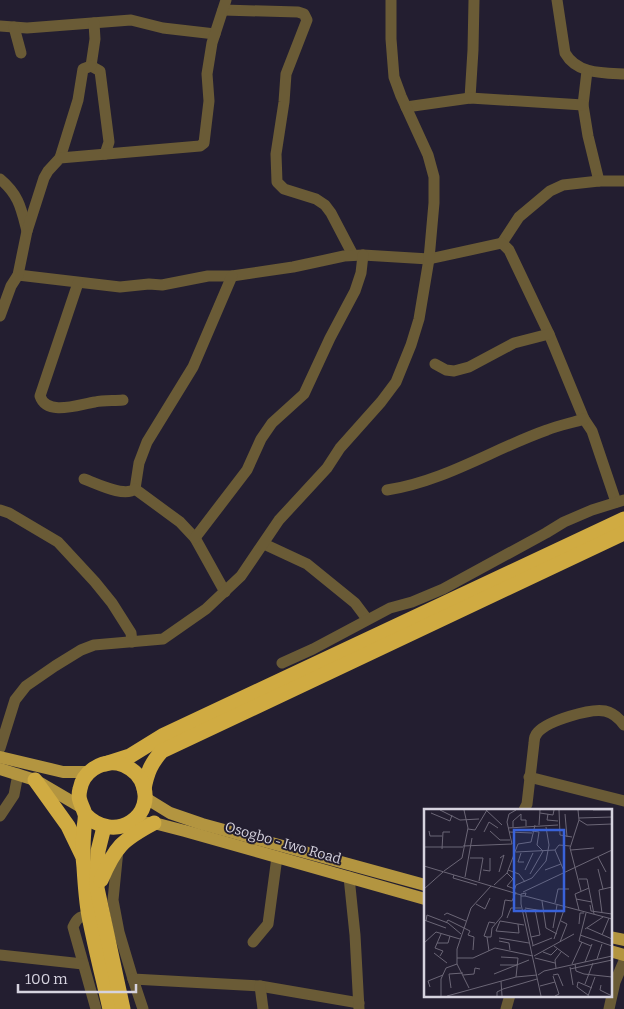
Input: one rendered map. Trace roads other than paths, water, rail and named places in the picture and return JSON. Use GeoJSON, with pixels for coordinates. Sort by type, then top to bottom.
{"type":"FeatureCollection","features":[{"type":"Feature","properties":{"kind":"highway"},"geometry":{"type":"LineString","coordinates":[[110,1009],[89,915],[82,856],[83,810],[79,797],[83,779],[89,772],[105,764],[130,756],[164,735],[624,519]]}},
{"type":"Feature","properties":{"kind":"highway"},"geometry":{"type":"LineString","coordinates":[[83,810],[91,821],[104,827],[119,827],[132,823],[143,805],[147,773],[152,762],[162,751],[624,533]]}},
{"type":"Feature","properties":{"kind":"highway"},"geometry":{"type":"LineString","coordinates":[[105,764],[120,764],[134,772],[140,780],[144,793]]}},
{"type":"Feature","properties":{"kind":"highway"},"geometry":{"type":"LineString","coordinates":[[35,780],[68,826],[82,856]]}},
{"type":"Feature","properties":{"kind":"highway"},"geometry":{"type":"LineString","coordinates":[[97,888],[118,846],[131,835],[154,823]]}},
{"type":"Feature","properties":{"kind":"highway"},"geometry":{"type":"LineString","coordinates":[[104,827],[98,851],[97,888],[123,1009]]}},
{"type":"Feature","properties":{"kind":"main road"},"geometry":{"type":"LineString","coordinates":[[0,757],[63,772],[89,772]]}},
{"type":"Feature","properties":{"kind":"main road"},"geometry":{"type":"LineString","coordinates":[[0,769],[35,780],[83,810]]}},
{"type":"Feature","properties":{"kind":"main road","name":"Osogbo - Iwo Road"},"geometry":{"type":"LineString","coordinates":[[144,793],[170,813],[202,824],[424,885]]}},
{"type":"Feature","properties":{"kind":"main road","name":"Osogbo - Iwo Road"},"geometry":{"type":"LineString","coordinates":[[132,823],[154,823],[424,899]]}},
{"type":"Feature","properties":{"kind":"street"},"geometry":{"type":"LineString","coordinates":[[0,748],[2,732],[15,700],[26,686],[88,647],[163,639],[206,609],[225,592],[241,576],[285,514],[327,468],[340,448],[381,402],[396,382],[419,319],[434,203],[434,177],[428,154],[394,77],[391,39],[391,0]]}},
{"type":"Feature","properties":{"kind":"street"},"geometry":{"type":"LineString","coordinates":[[470,98],[474,50],[474,0]]}},
{"type":"Feature","properties":{"kind":"street"},"geometry":{"type":"LineString","coordinates":[[557,0],[565,53],[568,59],[587,71],[624,74]]}},
{"type":"Feature","properties":{"kind":"street"},"geometry":{"type":"LineString","coordinates":[[60,158],[200,146],[204,143],[209,101],[207,74],[212,42],[225,5],[304,14],[307,20],[286,74],[276,154],[277,182],[284,189],[316,199],[325,205],[358,255],[361,272],[355,291],[330,338],[304,394],[272,423],[260,439],[247,470],[195,538]]}},
{"type":"Feature","properties":{"kind":"street"},"geometry":{"type":"LineString","coordinates":[[0,26],[27,28],[131,20],[163,28],[215,34]]}},
{"type":"Feature","properties":{"kind":"street"},"geometry":{"type":"LineString","coordinates":[[92,66],[95,39],[94,23]]}},
{"type":"Feature","properties":{"kind":"street"},"geometry":{"type":"LineString","coordinates":[[14,27],[21,52]]}},
{"type":"Feature","properties":{"kind":"street"},"geometry":{"type":"LineString","coordinates":[[92,66],[100,71],[109,142],[105,154]]}},
{"type":"Feature","properties":{"kind":"street"},"geometry":{"type":"LineString","coordinates":[[0,316],[11,286],[18,275],[27,231],[44,178],[60,158],[78,100],[83,69],[92,66]]}},
{"type":"Feature","properties":{"kind":"street"},"geometry":{"type":"LineString","coordinates":[[587,71],[583,105],[599,181]]}},
{"type":"Feature","properties":{"kind":"street"},"geometry":{"type":"LineString","coordinates":[[406,107],[470,98],[583,105]]}},
{"type":"Feature","properties":{"kind":"street"},"geometry":{"type":"LineString","coordinates":[[0,179],[14,192],[20,204],[27,231]]}},
{"type":"Feature","properties":{"kind":"street"},"geometry":{"type":"LineString","coordinates":[[18,275],[120,287],[150,284],[162,285],[208,276],[232,276],[293,267],[327,258],[358,255],[428,258],[502,243],[519,217],[550,191],[563,186],[599,181],[624,181]]}},
{"type":"Feature","properties":{"kind":"street"},"geometry":{"type":"LineString","coordinates":[[282,663],[314,649],[390,608],[412,602],[443,589],[564,522],[620,501],[592,431],[584,419],[549,334],[509,250],[502,243]]}},
{"type":"Feature","properties":{"kind":"street"},"geometry":{"type":"LineString","coordinates":[[135,489],[139,463],[147,442],[194,367],[232,276]]}},
{"type":"Feature","properties":{"kind":"street"},"geometry":{"type":"LineString","coordinates":[[78,283],[40,396],[45,404],[63,407],[73,407],[96,401],[123,400]]}},
{"type":"Feature","properties":{"kind":"street"},"geometry":{"type":"LineString","coordinates":[[435,364],[446,370],[454,371],[469,367],[514,343],[549,334]]}},
{"type":"Feature","properties":{"kind":"street"},"geometry":{"type":"LineString","coordinates":[[386,490],[410,486],[461,468],[547,430],[584,419]]}},
{"type":"Feature","properties":{"kind":"street"},"geometry":{"type":"LineString","coordinates":[[84,479],[114,490],[128,492],[135,489]]}},
{"type":"Feature","properties":{"kind":"street"},"geometry":{"type":"LineString","coordinates":[[135,489],[180,522],[195,538],[225,592]]}},
{"type":"Feature","properties":{"kind":"street"},"geometry":{"type":"LineString","coordinates":[[0,510],[9,513],[58,542],[95,582],[112,604],[131,633],[132,642]]}},
{"type":"Feature","properties":{"kind":"street"},"geometry":{"type":"LineString","coordinates":[[266,540],[279,551],[307,564],[355,604],[367,619]]}},
{"type":"Feature","properties":{"kind":"street"},"geometry":{"type":"LineString","coordinates":[[524,809],[535,735],[548,724],[564,718],[603,710],[612,713],[624,725]]}},
{"type":"Feature","properties":{"kind":"street"},"geometry":{"type":"LineString","coordinates":[[0,816],[14,795],[18,774]]}},
{"type":"Feature","properties":{"kind":"street"},"geometry":{"type":"LineString","coordinates":[[529,777],[624,800]]}},
{"type":"Feature","properties":{"kind":"street"},"geometry":{"type":"LineString","coordinates":[[118,846],[113,900],[119,932],[144,1009]]}},
{"type":"Feature","properties":{"kind":"street"},"geometry":{"type":"LineString","coordinates":[[253,942],[268,924],[277,857]]}},
{"type":"Feature","properties":{"kind":"street"},"geometry":{"type":"LineString","coordinates":[[134,979],[260,986],[359,1006],[349,877]]}},
{"type":"Feature","properties":{"kind":"street"},"geometry":{"type":"LineString","coordinates":[[89,915],[80,916],[73,928],[96,1009]]}},
{"type":"Feature","properties":{"kind":"street"},"geometry":{"type":"LineString","coordinates":[[0,955],[83,964]]}},
{"type":"Feature","properties":{"kind":"street"},"geometry":{"type":"LineString","coordinates":[[612,996],[615,982],[624,961]]}},
{"type":"Feature","properties":{"kind":"street"},"geometry":{"type":"LineString","coordinates":[[260,986],[263,1009]]}},
{"type":"Feature","properties":{"kind":"street"},"geometry":{"type":"LineString","coordinates":[[506,1009],[510,996]]}},
{"type":"Feature","properties":{"kind":"street"},"geometry":{"type":"LineString","coordinates":[[609,1009],[612,996]]}}]}
